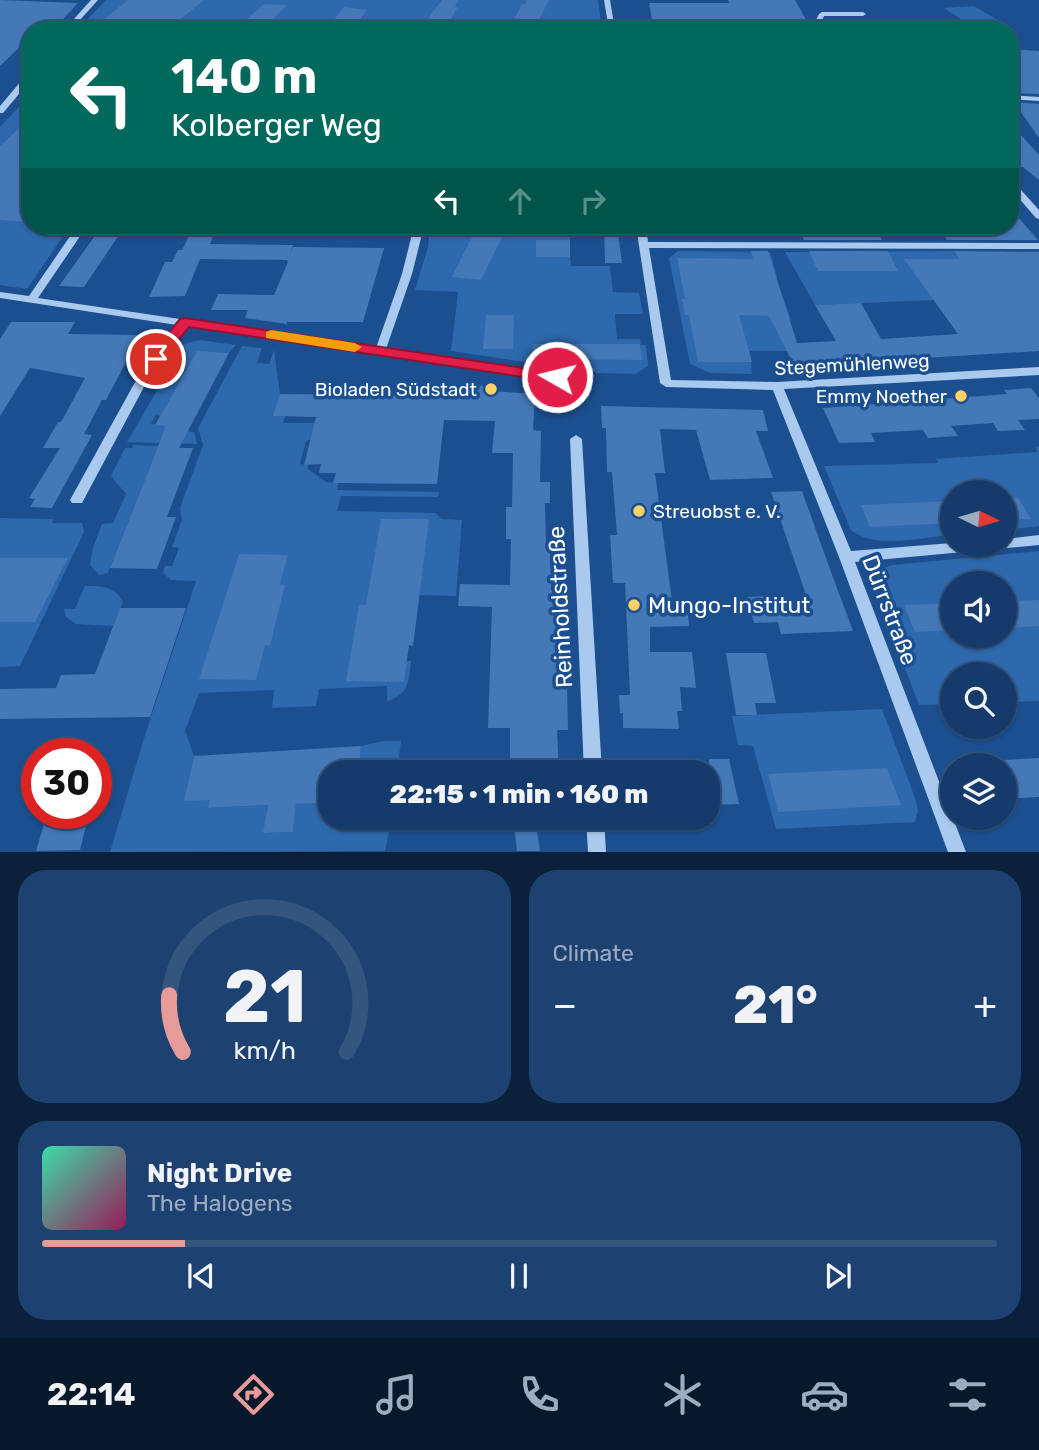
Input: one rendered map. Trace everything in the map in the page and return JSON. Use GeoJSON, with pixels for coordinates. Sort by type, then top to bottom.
{"type":"FeatureCollection","features":[{"type":"Feature","properties":{"kind":"street"},"geometry":{"type":"LineString","coordinates":[[75,21],[95,0]]}},
{"type":"Feature","properties":{"kind":"street"},"geometry":{"type":"LineString","coordinates":[[607,0],[610,21]]}},
{"type":"Feature","properties":{"kind":"street"},"geometry":{"type":"LineString","coordinates":[[819,21],[822,14],[863,14]]}},
{"type":"Feature","properties":{"kind":"street"},"geometry":{"type":"LineString","coordinates":[[0,111],[21,86]]}},
{"type":"Feature","properties":{"kind":"street"},"geometry":{"type":"LineString","coordinates":[[1019,98],[1039,99]]}},
{"type":"Feature","properties":{"kind":"street"},"geometry":{"type":"LineString","coordinates":[[1019,193],[1039,215]]}},
{"type":"Feature","properties":{"kind":"street"},"geometry":{"type":"LineString","coordinates":[[32,299],[76,235]]}},
{"type":"Feature","properties":{"kind":"street"},"geometry":{"type":"LineString","coordinates":[[380,351],[407,274],[417,235]]}},
{"type":"Feature","properties":{"kind":"street"},"geometry":{"type":"LineString","coordinates":[[642,235],[644,245],[1039,246]]}},
{"type":"Feature","properties":{"kind":"street","name":"Stegemühlenweg"},"geometry":{"type":"LineString","coordinates":[[644,245],[666,383],[777,386],[1039,371]]}},
{"type":"Feature","properties":{"kind":"street"},"geometry":{"type":"LineString","coordinates":[[2,298],[32,299],[557,377]]}},
{"type":"Feature","properties":{"kind":"street"},"geometry":{"type":"LineString","coordinates":[[77,500],[140,384],[185,322]]}},
{"type":"Feature","properties":{"kind":"street","name":"Dürrstraße"},"geometry":{"type":"LineString","coordinates":[[777,386],[846,556],[957,852]]}},
{"type":"Feature","properties":{"kind":"street","name":"Reinholdstraße"},"geometry":{"type":"LineString","coordinates":[[576,439],[592,760]]}},
{"type":"Feature","properties":{"kind":"street"},"geometry":{"type":"LineString","coordinates":[[1017,543],[1039,540]]}},
{"type":"Feature","properties":{"kind":"street"},"geometry":{"type":"LineString","coordinates":[[846,556],[940,549]]}},
{"type":"Feature","properties":{"kind":"street"},"geometry":{"type":"LineString","coordinates":[[596,830],[597,852]]}},
{"type":"Feature","properties":{"kind":"shaded area"},"geometry":{"type":"Polygon","coordinates":[[[106,0],[598,0],[601,21],[86,21],[106,0]]]}},
{"type":"Feature","properties":{"kind":"shaded area"},"geometry":{"type":"Polygon","coordinates":[[[974,6],[999,21],[964,21],[944,8],[974,6]]]}},
{"type":"Feature","properties":{"kind":"shaded area"},"geometry":{"type":"Polygon","coordinates":[[[21,105],[21,235],[64,235],[27,289],[0,285],[0,127],[21,105]]]}},
{"type":"Feature","properties":{"kind":"shaded area"},"geometry":{"type":"Polygon","coordinates":[[[429,235],[570,235],[570,240],[536,240],[536,256],[570,257],[571,266],[610,266],[613,292],[639,293],[643,314],[615,314],[617,339],[640,339],[641,345],[646,345],[648,366],[635,374],[598,373],[451,351],[458,292],[415,290],[429,235]]]}},
{"type":"Feature","properties":{"kind":"shaded area"},"geometry":{"type":"Polygon","coordinates":[[[678,251],[770,252],[777,277],[762,277],[768,296],[783,297],[791,320],[773,321],[788,351],[750,351],[752,374],[710,373],[690,364],[669,258],[678,251]]]}},
{"type":"Feature","properties":{"kind":"shaded area"},"geometry":{"type":"Polygon","coordinates":[[[954,251],[975,285],[934,300],[815,305],[785,252],[954,251]]]}},
{"type":"Feature","properties":{"kind":"shaded area"},"geometry":{"type":"Polygon","coordinates":[[[200,340],[236,345],[229,353],[197,352],[160,416],[156,415],[151,424],[167,426],[165,430],[194,432],[197,444],[127,442],[184,344],[200,340]]]}},
{"type":"Feature","properties":{"kind":"shaded area"},"geometry":{"type":"Polygon","coordinates":[[[242,346],[262,348],[257,363],[269,364],[274,350],[280,394],[274,416],[285,416],[283,423],[321,423],[316,437],[306,441],[300,464],[308,465],[308,469],[326,482],[338,483],[337,490],[439,492],[438,497],[341,496],[337,511],[435,513],[442,519],[462,520],[456,596],[418,595],[413,645],[400,645],[399,661],[411,661],[404,691],[387,702],[387,686],[319,689],[316,706],[272,708],[274,690],[199,693],[185,731],[194,756],[185,800],[210,800],[209,808],[268,805],[264,833],[293,832],[296,804],[318,803],[318,830],[389,830],[385,851],[110,852],[196,581],[171,580],[163,573],[165,566],[172,566],[179,548],[172,547],[182,520],[180,508],[203,445],[198,428],[242,346]]]}},
{"type":"Feature","properties":{"kind":"shaded area"},"geometry":{"type":"Polygon","coordinates":[[[133,445],[158,446],[108,573],[99,575],[90,565],[93,548],[102,524],[113,523],[126,494],[111,476],[125,448],[132,448],[133,445]]]}},
{"type":"Feature","properties":{"kind":"shaded area"},"geometry":{"type":"Polygon","coordinates":[[[1039,446],[1039,526],[1017,529],[1017,480],[940,480],[940,537],[913,540],[873,540],[851,530],[824,466],[938,463],[936,459],[1038,452],[1035,447],[1039,446]]]}},
{"type":"Feature","properties":{"kind":"shaded area"},"geometry":{"type":"Polygon","coordinates":[[[0,518],[53,519],[52,523],[82,523],[84,532],[20,666],[0,667],[0,518]]]}},
{"type":"Feature","properties":{"kind":"shaded area"},"geometry":{"type":"Polygon","coordinates":[[[1039,551],[1039,701],[1017,702],[1017,662],[940,662],[940,704],[919,705],[875,590],[875,571],[892,565],[976,557],[1017,557],[1017,553],[1039,551]]]}},
{"type":"Feature","properties":{"kind":"shaded area"},"geometry":{"type":"Polygon","coordinates":[[[85,586],[107,588],[120,597],[123,602],[113,626],[76,624],[66,617],[64,609],[75,609],[85,586]]]}},
{"type":"Feature","properties":{"kind":"shaded area"},"geometry":{"type":"Polygon","coordinates":[[[882,709],[915,798],[918,811],[915,822],[776,829],[753,746],[738,745],[732,716],[882,709]]]}},
{"type":"Feature","properties":{"kind":"shaded area"},"geometry":{"type":"Polygon","coordinates":[[[384,741],[401,741],[399,760],[360,760],[361,746],[384,741]]]}},
{"type":"Feature","properties":{"kind":"building"},"geometry":{"type":"Polygon","coordinates":[[[0,0],[78,3],[61,21],[21,21],[21,46],[0,66],[0,0]]]}},
{"type":"Feature","properties":{"kind":"building"},"geometry":{"type":"Polygon","coordinates":[[[128,0],[204,0],[178,21],[102,21],[128,0]]]}},
{"type":"Feature","properties":{"kind":"building"},"geometry":{"type":"Polygon","coordinates":[[[442,0],[458,0],[455,7],[458,7],[449,21],[426,21],[442,0]]]}},
{"type":"Feature","properties":{"kind":"building"},"geometry":{"type":"Polygon","coordinates":[[[527,0],[549,0],[538,21],[514,20],[522,4],[527,0]]]}},
{"type":"Feature","properties":{"kind":"building"},"geometry":{"type":"Polygon","coordinates":[[[728,0],[795,0],[807,21],[652,21],[649,3],[729,3],[728,0]]]}},
{"type":"Feature","properties":{"kind":"building"},"geometry":{"type":"Polygon","coordinates":[[[264,4],[287,5],[271,21],[244,21],[264,4]]]}},
{"type":"Feature","properties":{"kind":"building"},"geometry":{"type":"Polygon","coordinates":[[[344,7],[367,10],[359,21],[333,21],[344,7]]]}},
{"type":"Feature","properties":{"kind":"building"},"geometry":{"type":"Polygon","coordinates":[[[1019,50],[1039,51],[1039,94],[1019,93],[1019,50]]]}},
{"type":"Feature","properties":{"kind":"building"},"geometry":{"type":"Polygon","coordinates":[[[1019,102],[1039,104],[1039,138],[1019,109],[1019,102]]]}},
{"type":"Feature","properties":{"kind":"building"},"geometry":{"type":"Polygon","coordinates":[[[21,126],[21,221],[0,220],[0,146],[21,126]]]}},
{"type":"Feature","properties":{"kind":"building"},"geometry":{"type":"Polygon","coordinates":[[[1019,133],[1039,155],[1039,180],[1023,167],[1019,167],[1019,133]]]}},
{"type":"Feature","properties":{"kind":"building"},"geometry":{"type":"Polygon","coordinates":[[[1019,218],[1038,240],[947,240],[944,235],[1019,235],[1019,218]]]}},
{"type":"Feature","properties":{"kind":"building"},"geometry":{"type":"Polygon","coordinates":[[[96,235],[119,235],[84,287],[59,286],[96,235]]]}},
{"type":"Feature","properties":{"kind":"building"},"geometry":{"type":"Polygon","coordinates":[[[190,235],[213,235],[210,244],[293,245],[290,254],[293,247],[384,248],[363,322],[287,324],[245,318],[248,310],[211,310],[218,294],[274,295],[287,260],[200,259],[185,296],[149,297],[165,262],[172,262],[178,250],[182,250],[190,235]]]}},
{"type":"Feature","properties":{"kind":"building"},"geometry":{"type":"Polygon","coordinates":[[[473,235],[503,235],[481,280],[452,277],[473,235]]]}},
{"type":"Feature","properties":{"kind":"building"},"geometry":{"type":"Polygon","coordinates":[[[604,235],[618,235],[622,263],[605,263],[604,235]]]}},
{"type":"Feature","properties":{"kind":"building"},"geometry":{"type":"Polygon","coordinates":[[[802,235],[879,235],[882,240],[804,240],[802,235]]]}},
{"type":"Feature","properties":{"kind":"building"},"geometry":{"type":"Polygon","coordinates":[[[536,240],[570,240],[570,257],[536,257],[536,240]]]}},
{"type":"Feature","properties":{"kind":"building"},"geometry":{"type":"Polygon","coordinates":[[[751,251],[768,251],[797,343],[836,341],[815,305],[861,303],[881,339],[958,334],[904,259],[959,259],[954,251],[1039,252],[1039,351],[811,365],[809,362],[803,362],[795,367],[769,316],[739,315],[752,362],[698,362],[689,315],[685,315],[682,299],[685,299],[677,258],[753,259],[751,251]]]}},
{"type":"Feature","properties":{"kind":"building"},"geometry":{"type":"Polygon","coordinates":[[[809,251],[888,251],[898,271],[818,271],[809,251]]]}},
{"type":"Feature","properties":{"kind":"building"},"geometry":{"type":"Polygon","coordinates":[[[486,315],[514,315],[513,349],[483,349],[486,315]]]}},
{"type":"Feature","properties":{"kind":"building"},"geometry":{"type":"Polygon","coordinates":[[[11,322],[75,322],[68,334],[140,335],[106,400],[102,400],[84,434],[92,435],[52,508],[30,507],[35,499],[29,498],[60,448],[43,448],[85,378],[30,368],[0,416],[0,339],[11,322]]]}},
{"type":"Feature","properties":{"kind":"building"},"geometry":{"type":"Polygon","coordinates":[[[533,344],[640,344],[642,360],[532,359],[533,344]]]}},
{"type":"Feature","properties":{"kind":"building"},"geometry":{"type":"Polygon","coordinates":[[[197,351],[229,353],[179,448],[193,448],[167,517],[176,517],[157,569],[110,568],[166,426],[155,425],[197,351]]]}},
{"type":"Feature","properties":{"kind":"building"},"geometry":{"type":"Polygon","coordinates":[[[402,384],[492,386],[491,391],[535,394],[533,430],[541,431],[540,482],[550,482],[550,503],[545,503],[546,545],[550,545],[551,590],[558,590],[560,684],[567,684],[568,730],[557,730],[558,760],[510,760],[510,728],[488,728],[492,607],[458,606],[460,584],[510,585],[511,539],[506,539],[506,507],[512,507],[513,453],[492,453],[495,421],[444,420],[437,484],[333,483],[336,473],[319,473],[321,464],[304,465],[316,417],[273,416],[280,394],[400,395],[402,384]]]}},
{"type":"Feature","properties":{"kind":"building"},"geometry":{"type":"Polygon","coordinates":[[[1031,388],[1039,398],[1039,419],[1018,420],[1025,430],[998,431],[993,423],[951,426],[958,436],[928,438],[923,430],[871,433],[875,442],[839,443],[823,408],[1007,394],[1004,390],[1031,388]]]}},
{"type":"Feature","properties":{"kind":"building"},"geometry":{"type":"Polygon","coordinates":[[[601,406],[763,410],[768,431],[756,431],[773,478],[710,480],[696,430],[660,429],[665,473],[655,473],[672,601],[687,602],[689,626],[650,627],[650,652],[692,652],[696,688],[680,687],[682,711],[677,711],[679,729],[623,728],[619,695],[630,695],[625,583],[613,583],[610,535],[617,535],[612,472],[607,472],[606,428],[602,428],[601,406]]]}},
{"type":"Feature","properties":{"kind":"building"},"geometry":{"type":"Polygon","coordinates":[[[802,491],[853,631],[781,634],[778,622],[754,623],[747,597],[770,596],[772,603],[808,601],[771,492],[802,491]]]}},
{"type":"Feature","properties":{"kind":"building"},"geometry":{"type":"Polygon","coordinates":[[[1017,498],[1018,498],[1031,519],[1017,520],[1017,498]]]}},
{"type":"Feature","properties":{"kind":"building"},"geometry":{"type":"Polygon","coordinates":[[[940,502],[940,524],[870,527],[861,505],[940,502]]]}},
{"type":"Feature","properties":{"kind":"building"},"geometry":{"type":"Polygon","coordinates":[[[381,519],[429,519],[413,646],[409,645],[404,682],[346,681],[359,605],[366,605],[381,519]]]}},
{"type":"Feature","properties":{"kind":"building"},"geometry":{"type":"Polygon","coordinates":[[[239,554],[288,555],[280,584],[285,585],[270,646],[265,645],[256,680],[199,679],[239,554]]]}},
{"type":"Feature","properties":{"kind":"building"},"geometry":{"type":"Polygon","coordinates":[[[0,558],[68,558],[35,622],[0,622],[0,558]]]}},
{"type":"Feature","properties":{"kind":"building"},"geometry":{"type":"Polygon","coordinates":[[[1039,600],[1039,626],[1017,627],[1017,601],[1039,600]]]}},
{"type":"Feature","properties":{"kind":"building"},"geometry":{"type":"Polygon","coordinates":[[[940,604],[940,631],[915,632],[904,605],[940,604]]]}},
{"type":"Feature","properties":{"kind":"building"},"geometry":{"type":"Polygon","coordinates":[[[120,608],[186,608],[150,717],[0,719],[0,689],[56,688],[61,675],[95,674],[120,608]]]}},
{"type":"Feature","properties":{"kind":"building"},"geometry":{"type":"Polygon","coordinates":[[[726,653],[766,653],[776,703],[755,703],[757,715],[736,715],[726,653]]]}},
{"type":"Feature","properties":{"kind":"building"},"geometry":{"type":"Polygon","coordinates":[[[361,746],[360,760],[318,760],[318,803],[296,804],[293,832],[263,833],[268,805],[208,808],[210,800],[184,801],[194,756],[361,746]]]}},
{"type":"Feature","properties":{"kind":"building"},"geometry":{"type":"Polygon","coordinates":[[[1039,758],[1039,797],[1017,798],[1017,759],[1039,758]]]}},
{"type":"Feature","properties":{"kind":"building"},"geometry":{"type":"Polygon","coordinates":[[[729,759],[739,804],[720,805],[720,760],[709,760],[729,759]]]}},
{"type":"Feature","properties":{"kind":"building"},"geometry":{"type":"Polygon","coordinates":[[[887,768],[901,805],[778,812],[768,774],[887,768]]]}},
{"type":"Feature","properties":{"kind":"building"},"geometry":{"type":"Polygon","coordinates":[[[43,829],[85,829],[80,850],[36,851],[43,829]]]}},
{"type":"Feature","properties":{"kind":"building"},"geometry":{"type":"Polygon","coordinates":[[[515,830],[537,830],[540,851],[517,851],[515,830]]]}},
{"type":"Feature","properties":{"kind":"slow traffic"},"geometry":{"type":"LineString","coordinates":[[271,335],[355,347]]}},
{"type":"Feature","properties":{"kind":"place","name":"Bioladen Südstadt"},"geometry":{"type":"Point","coordinates":[491,389]}},
{"type":"Feature","properties":{"kind":"place","name":"Emmy Noether"},"geometry":{"type":"Point","coordinates":[961,396]}},
{"type":"Feature","properties":{"kind":"place","name":"Streuobst e. V."},"geometry":{"type":"Point","coordinates":[639,511]}},
{"type":"Feature","properties":{"kind":"place","name":"Mungo-Institut"},"geometry":{"type":"Point","coordinates":[634,605]}},
{"type":"Feature","properties":{"kind":"route"},"geometry":{"type":"LineString","coordinates":[[156,359],[185,322],[557,377]]}}]}
